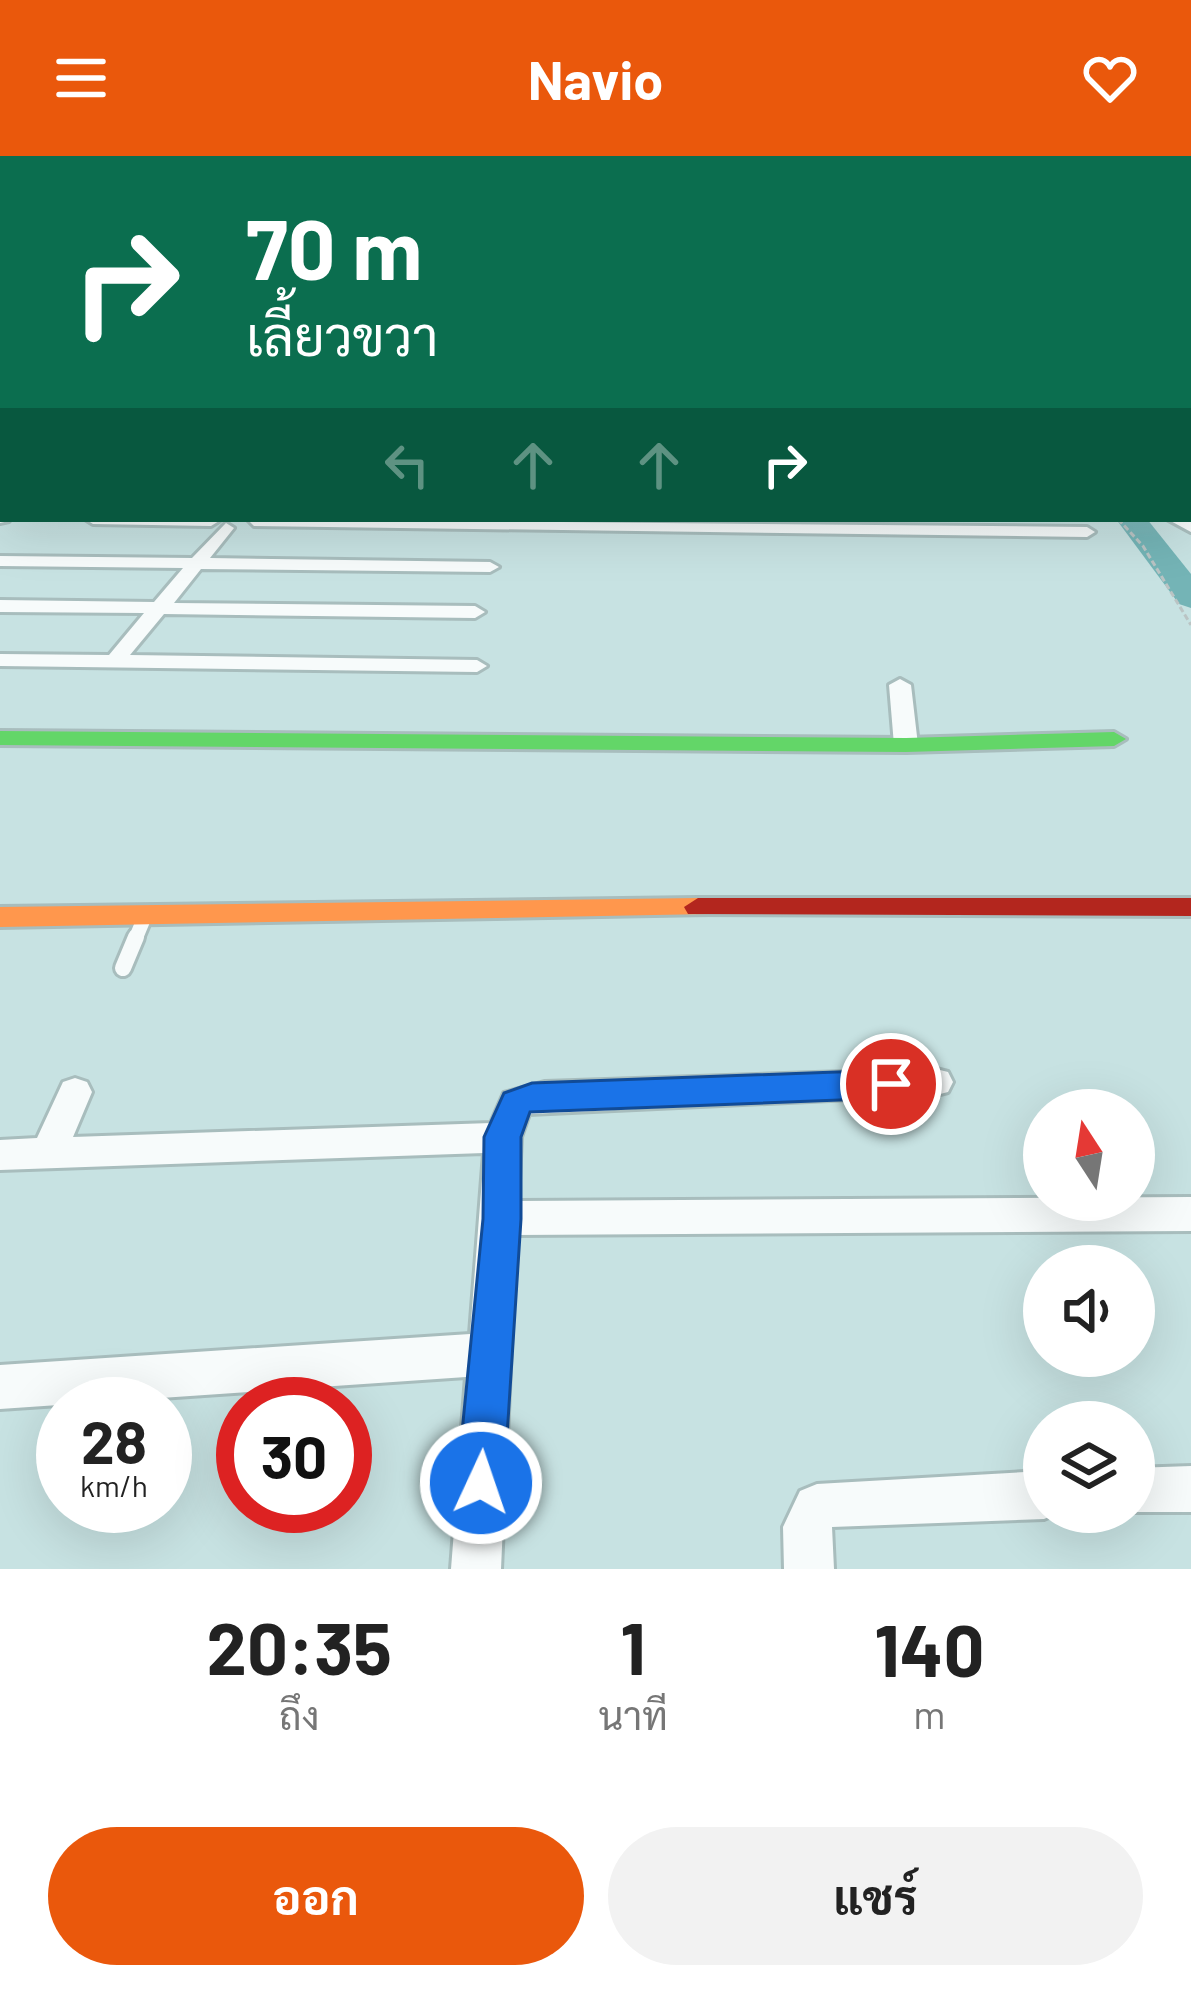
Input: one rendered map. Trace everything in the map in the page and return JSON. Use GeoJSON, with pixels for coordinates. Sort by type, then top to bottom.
{"type":"FeatureCollection","features":[{"type":"Feature","properties":{"kind":"street"},"geometry":{"type":"LineString","coordinates":[[116,661],[194,564],[217,522]]}},
{"type":"Feature","properties":{"kind":"street"},"geometry":{"type":"LineString","coordinates":[[562,522],[1087,532]]}},
{"type":"Feature","properties":{"kind":"street"},"geometry":{"type":"LineString","coordinates":[[0,561],[490,567]]}},
{"type":"Feature","properties":{"kind":"street"},"geometry":{"type":"LineString","coordinates":[[0,606],[475,612]]}},
{"type":"Feature","properties":{"kind":"street"},"geometry":{"type":"LineString","coordinates":[[0,660],[477,666]]}},
{"type":"Feature","properties":{"kind":"street"},"geometry":{"type":"LineString","coordinates":[[901,685],[906,746]]}},
{"type":"Feature","properties":{"kind":"street"},"geometry":{"type":"LineString","coordinates":[[0,738],[906,746],[1114,739]]}},
{"type":"Feature","properties":{"kind":"street"},"geometry":{"type":"LineString","coordinates":[[0,917],[975,903],[1191,907]]}},
{"type":"Feature","properties":{"kind":"street"},"geometry":{"type":"LineString","coordinates":[[476,1569],[488,1354],[502,1219],[502,1137],[516,1103],[532,1096],[936,1082]]}},
{"type":"Feature","properties":{"kind":"street"},"geometry":{"type":"LineString","coordinates":[[48,1154],[75,1093]]}},
{"type":"Feature","properties":{"kind":"street"},"geometry":{"type":"LineString","coordinates":[[0,1155],[502,1137]]}},
{"type":"Feature","properties":{"kind":"street"},"geometry":{"type":"LineString","coordinates":[[502,1219],[1191,1214]]}},
{"type":"Feature","properties":{"kind":"street"},"geometry":{"type":"LineString","coordinates":[[0,1387],[488,1354]]}},
{"type":"Feature","properties":{"kind":"street"},"geometry":{"type":"LineString","coordinates":[[1155,1490],[1191,1489]]}},
{"type":"Feature","properties":{"kind":"street"},"geometry":{"type":"LineString","coordinates":[[809,1569],[807,1527],[817,1508],[828,1504],[1023,1496]]}},
{"type":"Feature","properties":{"kind":"lane"},"geometry":{"type":"LineString","coordinates":[[123,968],[145,916]]}},
{"type":"Feature","properties":{"kind":"path"},"geometry":{"type":"LineString","coordinates":[[1121,522],[1143,546],[1191,625]]}},
{"type":"Feature","properties":{"kind":"waterway"},"geometry":{"type":"LineString","coordinates":[[1133,522],[1191,597]]}},
{"type":"Feature","properties":{"kind":"traffic: fast"},"geometry":{"type":"LineString","coordinates":[[0,738],[906,745],[1114,739]]}},
{"type":"Feature","properties":{"kind":"traffic: slow"},"geometry":{"type":"LineString","coordinates":[[0,917],[698,907]]}},
{"type":"Feature","properties":{"kind":"traffic: jam"},"geometry":{"type":"LineString","coordinates":[[698,907],[1191,907]]}},
{"type":"Feature","properties":{"kind":"route"},"geometry":{"type":"LineString","coordinates":[[481,1483],[502,1219],[502,1137],[516,1103],[532,1096],[891,1084]]}}]}
